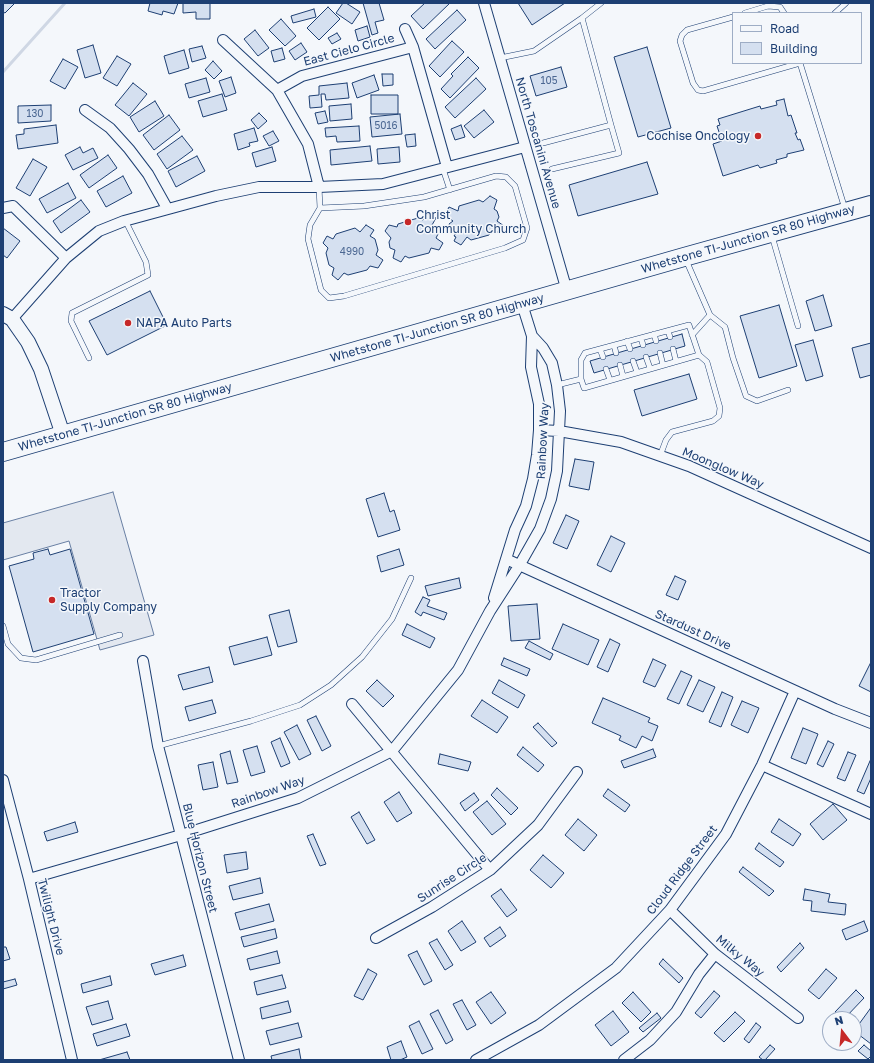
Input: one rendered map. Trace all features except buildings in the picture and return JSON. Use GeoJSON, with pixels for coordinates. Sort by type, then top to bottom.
{"type":"FeatureCollection","features":[{"type":"Feature","properties":{"kind":"highway","name":"Whetstone TI-Junction SR 80 Highway"},"geometry":{"type":"LineString","coordinates":[[3,452],[871,205]]}},
{"type":"Feature","properties":{"kind":"street","name":"North Toscanini Avenue"},"geometry":{"type":"LineString","coordinates":[[484,3],[567,291]]}},
{"type":"Feature","properties":{"kind":"street"},"geometry":{"type":"LineString","coordinates":[[405,29],[413,47]]}},
{"type":"Feature","properties":{"kind":"street"},"geometry":{"type":"LineString","coordinates":[[223,40],[277,90],[308,144],[319,187]]}},
{"type":"Feature","properties":{"kind":"street","name":"East Cielo Circle"},"geometry":{"type":"LineString","coordinates":[[277,90],[302,76],[413,47],[445,168]]}},
{"type":"Feature","properties":{"kind":"street"},"geometry":{"type":"LineString","coordinates":[[85,110],[110,128],[129,149],[148,174],[167,208]]}},
{"type":"Feature","properties":{"kind":"street"},"geometry":{"type":"LineString","coordinates":[[63,435],[41,369],[28,342],[8,317],[66,258],[99,231],[125,220],[167,208],[259,187],[319,187],[383,184],[526,147]]}},
{"type":"Feature","properties":{"kind":"street"},"geometry":{"type":"LineString","coordinates":[[3,208],[13,206],[66,258]]}},
{"type":"Feature","properties":{"kind":"street","name":"Rainbow Way"},"geometry":{"type":"LineString","coordinates":[[490,611],[515,530],[526,506],[537,455],[539,404],[531,367],[532,336],[522,304]]}},
{"type":"Feature","properties":{"kind":"street","name":"Rainbow Way"},"geometry":{"type":"LineString","coordinates":[[29,878],[181,835],[298,798],[392,751],[458,670],[490,611],[519,566],[540,529],[557,471],[560,411],[557,385],[552,363],[543,348],[532,336]]}},
{"type":"Feature","properties":{"kind":"street","name":"Moonglow Way"},"geometry":{"type":"LineString","coordinates":[[539,430],[559,431],[621,442],[689,466],[871,548]]}},
{"type":"Feature","properties":{"kind":"street","name":"Stardust Drive"},"geometry":{"type":"LineString","coordinates":[[506,559],[796,691],[871,723]]}},
{"type":"Feature","properties":{"kind":"street","name":"Blue Horizon Street"},"geometry":{"type":"LineString","coordinates":[[143,662],[158,746],[239,1060]]}},
{"type":"Feature","properties":{"kind":"street","name":"Cloud Ridge Street"},"geometry":{"type":"LineString","coordinates":[[476,1060],[539,1025],[616,968],[670,910],[726,834],[762,765],[796,691]]}},
{"type":"Feature","properties":{"kind":"street"},"geometry":{"type":"LineString","coordinates":[[352,704],[490,870]]}},
{"type":"Feature","properties":{"kind":"street"},"geometry":{"type":"LineString","coordinates":[[762,765],[871,814]]}},
{"type":"Feature","properties":{"kind":"street","name":"Sunrise Circle"},"geometry":{"type":"LineString","coordinates":[[376,938],[432,907],[490,870],[538,825],[577,772]]}},
{"type":"Feature","properties":{"kind":"street","name":"Twilight Drive"},"geometry":{"type":"LineString","coordinates":[[3,780],[29,878],[72,1060]]}},
{"type":"Feature","properties":{"kind":"street","name":"Milky Way"},"geometry":{"type":"LineString","coordinates":[[670,910],[715,954],[798,1018]]}},
{"type":"Feature","properties":{"kind":"street"},"geometry":{"type":"LineString","coordinates":[[624,1060],[650,1040],[676,1012],[699,974],[715,954]]}},
{"type":"Feature","properties":{"kind":"lane"},"geometry":{"type":"LineString","coordinates":[[500,58],[534,51],[601,3]]}},
{"type":"Feature","properties":{"kind":"lane"},"geometry":{"type":"LineString","coordinates":[[836,12],[846,3]]}},
{"type":"Feature","properties":{"kind":"lane"},"geometry":{"type":"LineString","coordinates":[[748,12],[768,6],[780,6],[783,12]]}},
{"type":"Feature","properties":{"kind":"lane"},"geometry":{"type":"LineString","coordinates":[[732,17],[687,30],[682,35],[680,41],[693,83],[698,90],[703,91],[797,64]]}},
{"type":"Feature","properties":{"kind":"lane"},"geometry":{"type":"LineString","coordinates":[[552,169],[619,153],[582,18]]}},
{"type":"Feature","properties":{"kind":"lane"},"geometry":{"type":"LineString","coordinates":[[800,64],[846,212]]}},
{"type":"Feature","properties":{"kind":"lane"},"geometry":{"type":"LineString","coordinates":[[543,143],[611,125]]}},
{"type":"Feature","properties":{"kind":"lane"},"geometry":{"type":"LineString","coordinates":[[445,168],[450,190]]}},
{"type":"Feature","properties":{"kind":"lane"},"geometry":{"type":"LineString","coordinates":[[319,187],[320,208],[310,225],[308,239],[322,290],[329,298],[344,296],[505,248],[523,240],[527,228],[515,186],[506,177],[496,176],[424,197],[364,206],[320,208]]}},
{"type":"Feature","properties":{"kind":"lane"},"geometry":{"type":"LineString","coordinates":[[89,358],[71,321],[72,313],[148,274],[146,262],[125,220]]}},
{"type":"Feature","properties":{"kind":"lane"},"geometry":{"type":"LineString","coordinates":[[771,233],[798,326]]}},
{"type":"Feature","properties":{"kind":"lane"},"geometry":{"type":"LineString","coordinates":[[684,257],[710,316],[725,327],[733,358],[746,396],[757,401],[788,390]]}},
{"type":"Feature","properties":{"kind":"lane"},"geometry":{"type":"LineString","coordinates":[[692,335],[710,316]]}},
{"type":"Feature","properties":{"kind":"lane"},"geometry":{"type":"LineString","coordinates":[[660,456],[666,440],[672,432],[713,421],[719,416],[720,408],[707,362],[699,355],[689,325],[585,353],[581,360],[581,379],[584,388],[699,355]]}},
{"type":"Feature","properties":{"kind":"lane"},"geometry":{"type":"LineString","coordinates":[[668,330],[670,337]]}},
{"type":"Feature","properties":{"kind":"lane"},"geometry":{"type":"LineString","coordinates":[[654,334],[656,341]]}},
{"type":"Feature","properties":{"kind":"lane"},"geometry":{"type":"LineString","coordinates":[[641,338],[643,345]]}},
{"type":"Feature","properties":{"kind":"lane"},"geometry":{"type":"LineString","coordinates":[[628,342],[630,349]]}},
{"type":"Feature","properties":{"kind":"lane"},"geometry":{"type":"LineString","coordinates":[[614,345],[616,353]]}},
{"type":"Feature","properties":{"kind":"lane"},"geometry":{"type":"LineString","coordinates":[[600,349],[603,357]]}},
{"type":"Feature","properties":{"kind":"lane"},"geometry":{"type":"LineString","coordinates":[[673,349],[676,361]]}},
{"type":"Feature","properties":{"kind":"lane"},"geometry":{"type":"LineString","coordinates":[[660,353],[663,365]]}},
{"type":"Feature","properties":{"kind":"lane"},"geometry":{"type":"LineString","coordinates":[[646,357],[650,368]]}},
{"type":"Feature","properties":{"kind":"lane"},"geometry":{"type":"LineString","coordinates":[[633,361],[637,372]]}},
{"type":"Feature","properties":{"kind":"lane"},"geometry":{"type":"LineString","coordinates":[[620,365],[624,376]]}},
{"type":"Feature","properties":{"kind":"lane"},"geometry":{"type":"LineString","coordinates":[[606,369],[610,380]]}},
{"type":"Feature","properties":{"kind":"lane"},"geometry":{"type":"LineString","coordinates":[[557,385],[581,379]]}},
{"type":"Feature","properties":{"kind":"lane"},"geometry":{"type":"LineString","coordinates":[[158,746],[251,721],[300,705],[331,685],[362,657],[392,619],[411,578]]}},
{"type":"Feature","properties":{"kind":"lane"},"geometry":{"type":"LineString","coordinates":[[3,626],[8,644],[21,658],[36,660],[120,635]]}},
{"type":"Feature","properties":{"kind":"shaded area"},"geometry":{"type":"Polygon","coordinates":[[[113,492],[154,635],[100,650],[69,541],[3,560],[3,523],[113,492]]]}},
{"type":"Feature","properties":{"kind":"waterway"},"geometry":{"type":"LineString","coordinates":[[3,72],[65,3]]}},
{"type":"Feature","properties":{"kind":"place","name":"Cochise Oncology"},"geometry":{"type":"Point","coordinates":[758,136]}},
{"type":"Feature","properties":{"kind":"place","name":"Christ Community Church"},"geometry":{"type":"Point","coordinates":[408,222]}},
{"type":"Feature","properties":{"kind":"place","name":"NAPA Auto Parts"},"geometry":{"type":"Point","coordinates":[128,323]}},
{"type":"Feature","properties":{"kind":"place","name":"Tractor Supply Company"},"geometry":{"type":"Point","coordinates":[52,600]}}]}
